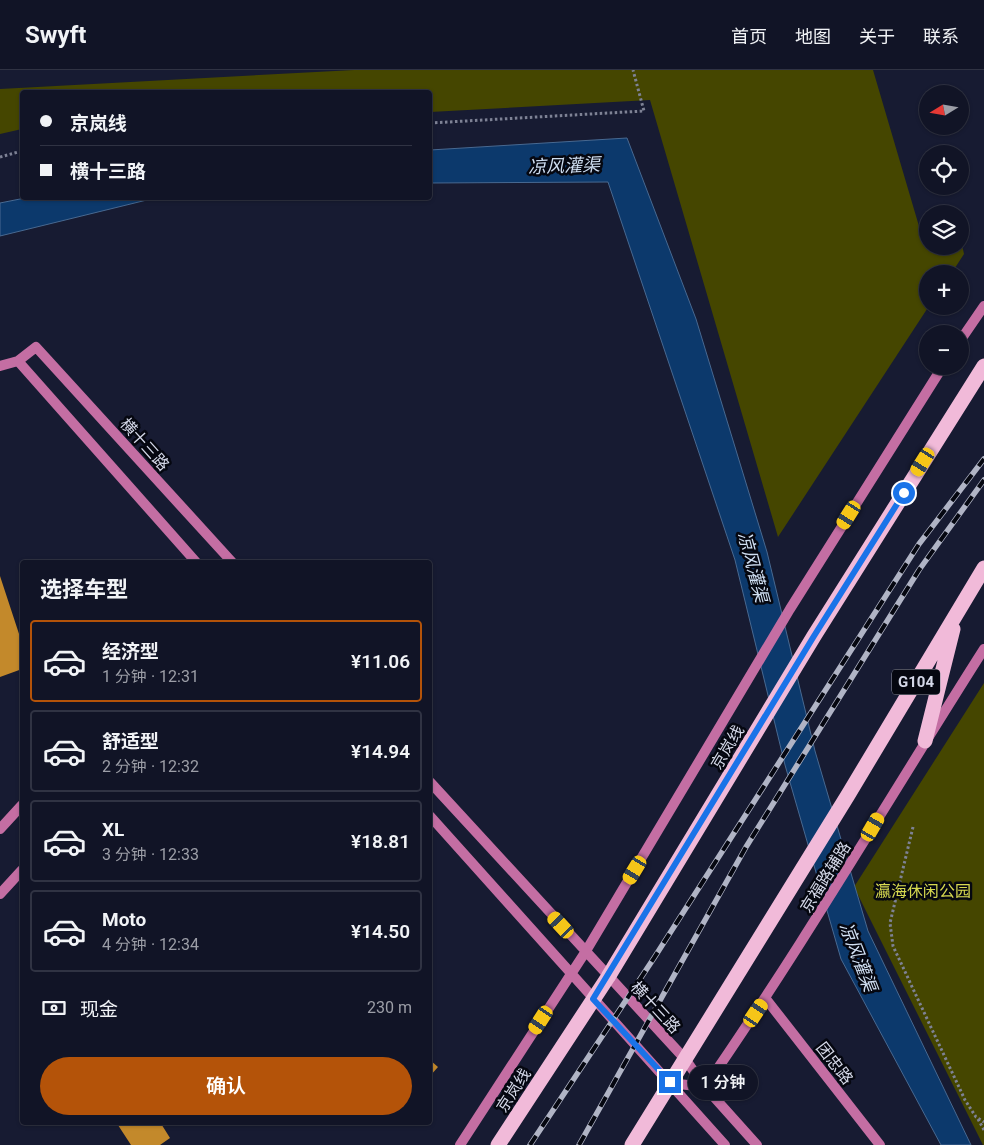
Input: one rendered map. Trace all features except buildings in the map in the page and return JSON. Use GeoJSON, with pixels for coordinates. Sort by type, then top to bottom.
{"type":"FeatureCollection","features":[{"type":"Feature","properties":{"kind":"highway","name":"京岚线"},"geometry":{"type":"LineString","coordinates":[[498,1145],[608,978],[814,636],[984,366]]}},
{"type":"Feature","properties":{"kind":"highway","name":"G104"},"geometry":{"type":"LineString","coordinates":[[632,1145],[848,795],[984,568]]}},
{"type":"Feature","properties":{"kind":"highway"},"geometry":{"type":"LineString","coordinates":[[925,741],[957,614]]}},
{"type":"Feature","properties":{"kind":"street"},"geometry":{"type":"LineString","coordinates":[[969,328],[984,306]]}},
{"type":"Feature","properties":{"kind":"street","name":"横十三路"},"geometry":{"type":"LineString","coordinates":[[18,361],[36,347],[230,560]]}},
{"type":"Feature","properties":{"kind":"street"},"geometry":{"type":"LineString","coordinates":[[0,366],[18,361],[194,560]]}},
{"type":"Feature","properties":{"kind":"street"},"geometry":{"type":"LineString","coordinates":[[460,1145],[586,951],[790,610],[937,375]]}},
{"type":"Feature","properties":{"kind":"street","name":"京福路辅路"},"geometry":{"type":"LineString","coordinates":[[705,1087],[793,957],[925,741],[984,649]]}},
{"type":"Feature","properties":{"kind":"street","name":"横十三路"},"geometry":{"type":"LineString","coordinates":[[432,784],[684,1059],[705,1087],[756,1145]]}},
{"type":"Feature","properties":{"kind":"street"},"geometry":{"type":"LineString","coordinates":[[0,829],[20,807]]}},
{"type":"Feature","properties":{"kind":"street"},"geometry":{"type":"LineString","coordinates":[[432,818],[725,1145]]}},
{"type":"Feature","properties":{"kind":"street"},"geometry":{"type":"LineString","coordinates":[[0,894],[20,872]]}},
{"type":"Feature","properties":{"kind":"street","name":"团忠路"},"geometry":{"type":"LineString","coordinates":[[766,999],[880,1145]]}},
{"type":"Feature","properties":{"kind":"street"},"geometry":{"type":"LineString","coordinates":[[670,1082],[705,1087]]}},
{"type":"Feature","properties":{"kind":"path"},"geometry":{"type":"LineString","coordinates":[[432,123],[644,111],[633,70]]}},
{"type":"Feature","properties":{"kind":"path"},"geometry":{"type":"LineString","coordinates":[[0,157],[20,152]]}},
{"type":"Feature","properties":{"kind":"path"},"geometry":{"type":"LineString","coordinates":[[913,827],[890,923],[893,946],[965,1100],[984,1130]]}},
{"type":"Feature","properties":{"kind":"path"},"geometry":{"type":"LineString","coordinates":[[976,1117],[984,1122]]}},
{"type":"Feature","properties":{"kind":"green space"},"geometry":{"type":"Polygon","coordinates":[[[354,70],[873,70],[919,226],[919,255],[963,255],[957,265],[919,265],[919,315],[923,315],[778,537],[650,100],[432,112],[432,90],[20,90],[20,129],[0,134],[0,89],[354,70]]]}},
{"type":"Feature","properties":{"kind":"green space","name":"瀛海休闲公园"},"geometry":{"type":"Polygon","coordinates":[[[984,683],[984,1145],[983,1145],[854,887],[984,683]]]}},
{"type":"Feature","properties":{"kind":"water","name":"凉风灌渠"},"geometry":{"type":"Polygon","coordinates":[[[627,138],[696,319],[767,552],[815,751],[868,931],[971,1145],[941,1145],[841,959],[785,765],[735,560],[608,182],[432,183],[432,150],[627,138]]]}},
{"type":"Feature","properties":{"kind":"water"},"geometry":{"type":"Polygon","coordinates":[[[20,199],[147,200],[0,236],[0,203],[20,199]]]}},
{"type":"Feature","properties":{"kind":"railway"},"geometry":{"type":"LineString","coordinates":[[530,1145],[654,958],[919,544],[984,459]]}},
{"type":"Feature","properties":{"kind":"railway"},"geometry":{"type":"LineString","coordinates":[[579,1145],[746,847],[919,570],[984,480]]}},
{"type":"Feature","properties":{"kind":"route"},"geometry":{"type":"LineString","coordinates":[[670,1082],[593,999],[608,978],[814,636],[904,493]]}}]}
